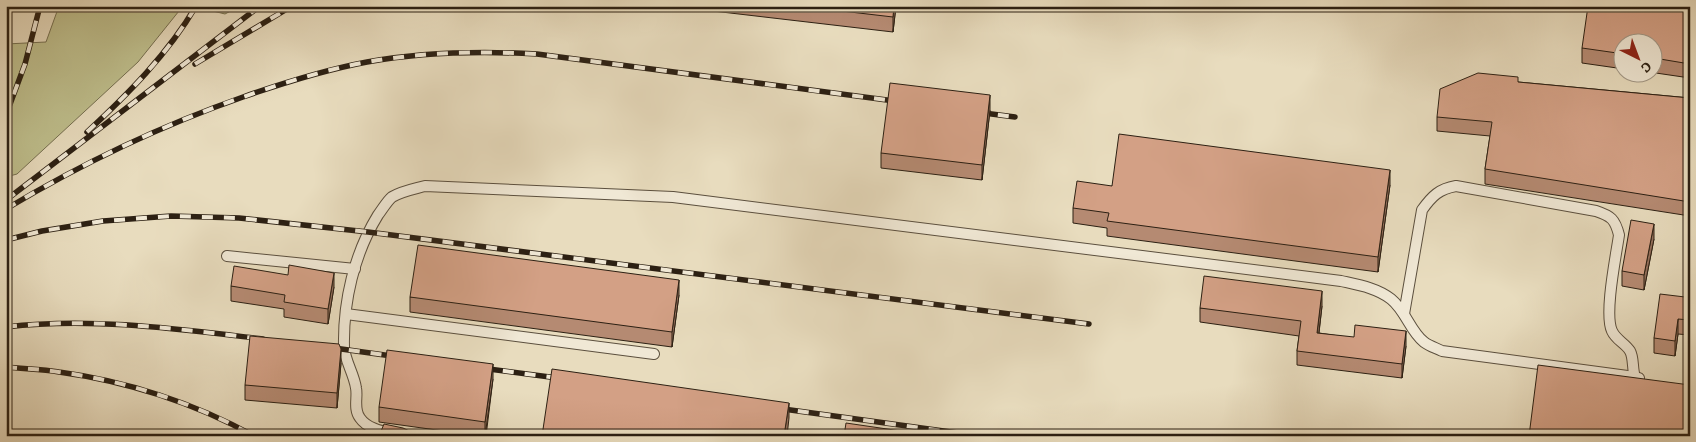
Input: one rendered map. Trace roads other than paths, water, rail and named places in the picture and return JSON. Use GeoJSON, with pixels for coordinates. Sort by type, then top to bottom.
{"type":"FeatureCollection","features":[{"type":"Feature","properties":{"kind":"lane"},"geometry":{"type":"LineString","coordinates":[[401,436],[371,427],[360,418],[356,409],[356,388],[344,350],[346,314],[349,290],[355,269],[368,232],[380,212],[391,198],[425,186],[673,198],[1341,281],[1378,291],[1393,300],[1424,342],[1442,351],[1653,380]]}},
{"type":"Feature","properties":{"kind":"lane"},"geometry":{"type":"LineString","coordinates":[[1404,314],[1422,210],[1429,200],[1444,188],[1456,186],[1596,211],[1610,216],[1617,226],[1619,235],[1608,315],[1612,331],[1618,340],[1627,346],[1632,353],[1635,377]]}},
{"type":"Feature","properties":{"kind":"lane"},"geometry":{"type":"LineString","coordinates":[[228,256],[355,269]]}},
{"type":"Feature","properties":{"kind":"lane"},"geometry":{"type":"LineString","coordinates":[[346,314],[654,354]]}},
{"type":"Feature","properties":{"kind":"railway"},"geometry":{"type":"LineString","coordinates":[[6,115],[25,64],[40,6]]}},
{"type":"Feature","properties":{"kind":"railway"},"geometry":{"type":"LineString","coordinates":[[87,132],[160,57],[196,6]]}},
{"type":"Feature","properties":{"kind":"railway"},"geometry":{"type":"LineString","coordinates":[[6,200],[260,6]]}},
{"type":"Feature","properties":{"kind":"railway"},"geometry":{"type":"LineString","coordinates":[[195,64],[292,6]]}},
{"type":"Feature","properties":{"kind":"railway"},"geometry":{"type":"LineString","coordinates":[[6,209],[92,161],[151,133],[212,108],[319,73],[351,65],[409,56],[473,53],[537,54],[902,102]]}},
{"type":"Feature","properties":{"kind":"railway"},"geometry":{"type":"LineString","coordinates":[[976,112],[1015,117]]}},
{"type":"Feature","properties":{"kind":"railway"},"geometry":{"type":"LineString","coordinates":[[6,240],[42,231],[103,221],[171,216],[239,218],[368,232],[1089,324]]}},
{"type":"Feature","properties":{"kind":"railway"},"geometry":{"type":"LineString","coordinates":[[6,327],[70,323],[103,324],[167,328],[263,339]]}},
{"type":"Feature","properties":{"kind":"railway"},"geometry":{"type":"LineString","coordinates":[[327,347],[399,357]]}},
{"type":"Feature","properties":{"kind":"railway"},"geometry":{"type":"LineString","coordinates":[[6,367],[46,370],[84,376],[135,388],[208,413],[254,436]]}},
{"type":"Feature","properties":{"kind":"railway"},"geometry":{"type":"LineString","coordinates":[[481,368],[565,379]]}},
{"type":"Feature","properties":{"kind":"railway"},"geometry":{"type":"LineString","coordinates":[[776,408],[980,436]]}}]}
